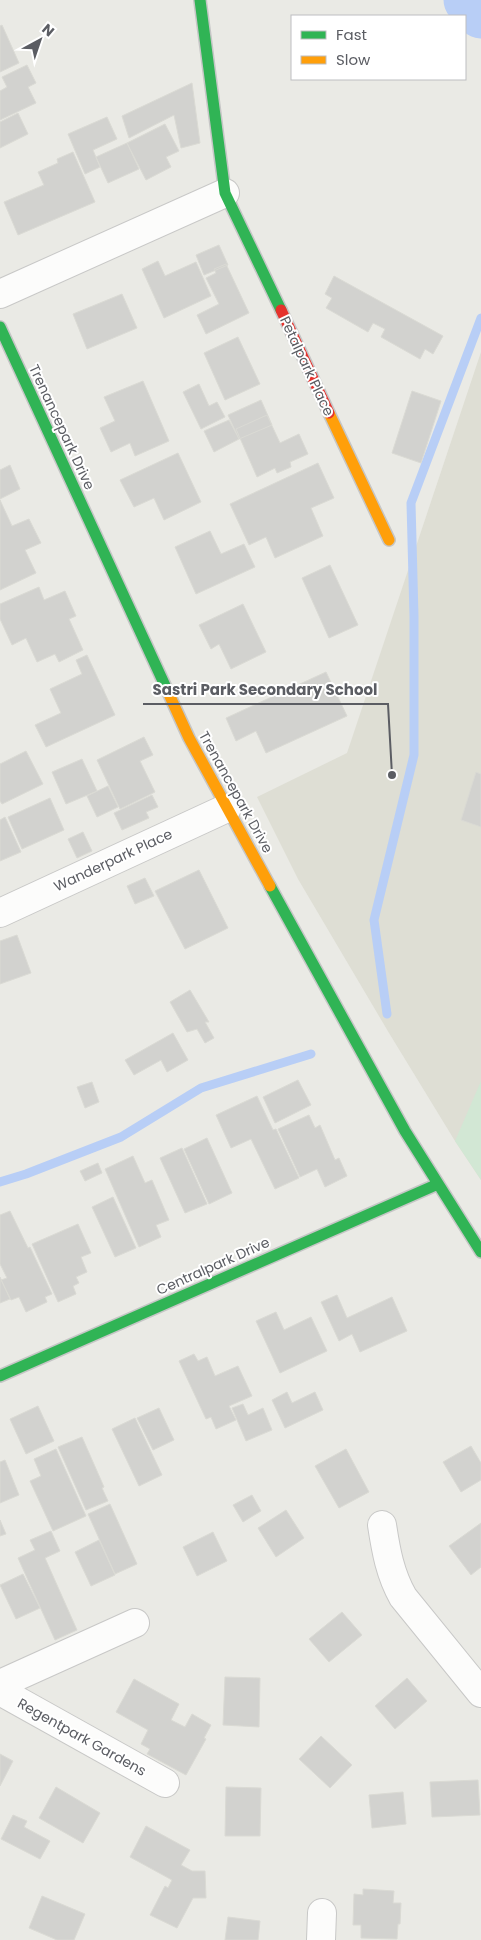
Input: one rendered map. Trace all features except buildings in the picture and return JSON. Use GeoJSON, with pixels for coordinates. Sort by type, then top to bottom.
{"type":"FeatureCollection","features":[{"type":"Feature","properties":{"kind":"street","name":"Petalpark Place"},"geometry":{"type":"LineString","coordinates":[[200,0],[225,193],[389,540]]}},
{"type":"Feature","properties":{"kind":"street"},"geometry":{"type":"LineString","coordinates":[[0,294],[225,193]]}},
{"type":"Feature","properties":{"kind":"street","name":"Trenancepark Drive"},"geometry":{"type":"LineString","coordinates":[[0,327],[189,738],[405,1131],[481,1252]]}},
{"type":"Feature","properties":{"kind":"street","name":"Wanderpark Place"},"geometry":{"type":"LineString","coordinates":[[0,913],[227,808]]}},
{"type":"Feature","properties":{"kind":"street","name":"Centralpark Drive"},"geometry":{"type":"LineString","coordinates":[[0,1376],[438,1184]]}},
{"type":"Feature","properties":{"kind":"street"},"geometry":{"type":"LineString","coordinates":[[382,1524],[394,1581],[403,1597],[481,1693]]}},
{"type":"Feature","properties":{"kind":"street","name":"Regentpark Gardens"},"geometry":{"type":"LineString","coordinates":[[0,1684],[135,1623]]}},
{"type":"Feature","properties":{"kind":"street","name":"Regentpark Gardens"},"geometry":{"type":"LineString","coordinates":[[0,1691],[165,1783]]}},
{"type":"Feature","properties":{"kind":"street"},"geometry":{"type":"LineString","coordinates":[[321,1940],[322,1913]]}},
{"type":"Feature","properties":{"kind":"shaded area"},"geometry":{"type":"Polygon","coordinates":[[[481,352],[481,1180],[389,1033],[298,879],[257,797],[347,753],[481,352]]]}},
{"type":"Feature","properties":{"kind":"green space"},"geometry":{"type":"Polygon","coordinates":[[[481,1081],[481,1180],[455,1141],[481,1081]]]}},
{"type":"Feature","properties":{"kind":"waterway"},"geometry":{"type":"LineString","coordinates":[[468,0],[481,14]]}},
{"type":"Feature","properties":{"kind":"waterway"},"geometry":{"type":"LineString","coordinates":[[387,1014],[374,920],[414,755],[414,616],[411,503],[481,318]]}},
{"type":"Feature","properties":{"kind":"waterway"},"geometry":{"type":"LineString","coordinates":[[0,1182],[26,1174],[121,1137],[201,1088],[311,1054]]}},
{"type":"Feature","properties":{"kind":"traffic: fast"},"geometry":{"type":"LineString","coordinates":[[200,0],[225,193],[281,310]]}},
{"type":"Feature","properties":{"kind":"traffic: fast"},"geometry":{"type":"LineString","coordinates":[[0,327],[168,692]]}},
{"type":"Feature","properties":{"kind":"traffic: fast"},"geometry":{"type":"LineString","coordinates":[[270,886],[405,1131],[481,1252]]}},
{"type":"Feature","properties":{"kind":"traffic: fast"},"geometry":{"type":"LineString","coordinates":[[0,1376],[438,1184]]}},
{"type":"Feature","properties":{"kind":"traffic: slow"},"geometry":{"type":"LineString","coordinates":[[329,413],[389,540]]}},
{"type":"Feature","properties":{"kind":"traffic: slow"},"geometry":{"type":"LineString","coordinates":[[168,692],[189,738],[270,886]]}},
{"type":"Feature","properties":{"kind":"traffic: jam"},"geometry":{"type":"LineString","coordinates":[[281,310],[329,413]]}},
{"type":"Feature","properties":{"kind":"place","name":"Sastri Park Secondary School"},"geometry":{"type":"Point","coordinates":[392,775]}}]}
